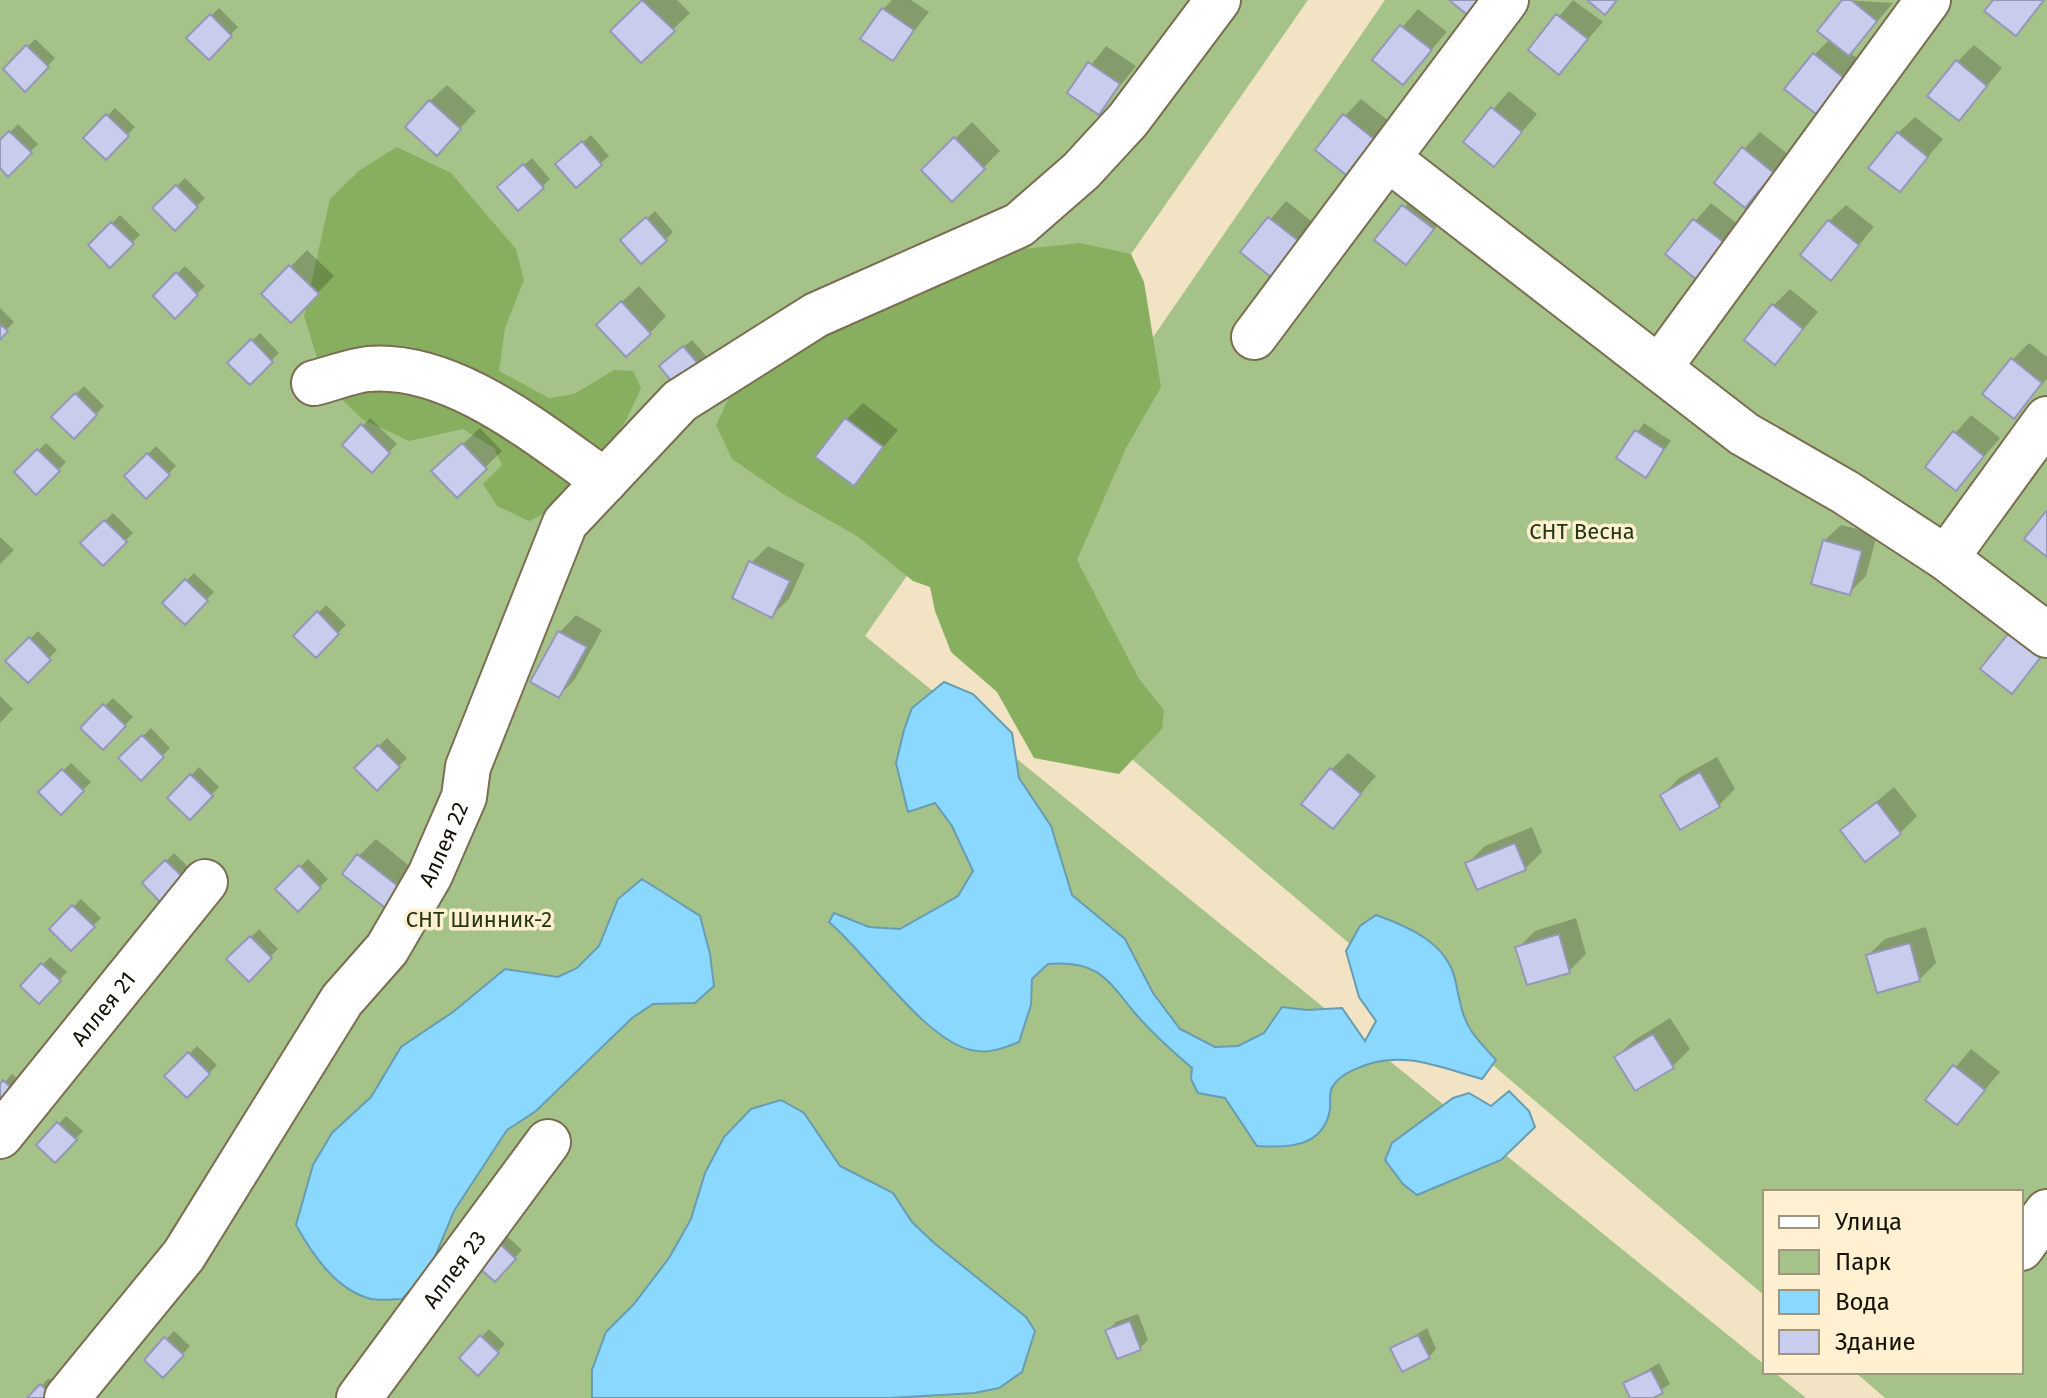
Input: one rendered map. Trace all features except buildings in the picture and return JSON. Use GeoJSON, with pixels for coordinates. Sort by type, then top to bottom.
{"type":"FeatureCollection","features":[{"type":"Feature","properties":{"kind":"street","name":"Аллея 22"},"geometry":{"type":"LineString","coordinates":[[67,1398],[184,1255],[342,1000],[387,949],[430,875],[464,797],[468,767],[565,523],[680,401],[816,315],[1019,225],[1081,171],[1128,120],[1218,0]]}},
{"type":"Feature","properties":{"kind":"street"},"geometry":{"type":"LineString","coordinates":[[1254,337],[1390,160],[1506,0]]}},
{"type":"Feature","properties":{"kind":"street"},"geometry":{"type":"LineString","coordinates":[[1659,368],[1928,0]]}},
{"type":"Feature","properties":{"kind":"street"},"geometry":{"type":"LineString","coordinates":[[1390,160],[1744,434],[1845,492],[1946,558],[2047,635]]}},
{"type":"Feature","properties":{"kind":"street"},"geometry":{"type":"LineString","coordinates":[[314,383],[369,369],[438,378],[509,414],[605,481]]}},
{"type":"Feature","properties":{"kind":"street"},"geometry":{"type":"LineString","coordinates":[[1946,558],[2047,419]]}},
{"type":"Feature","properties":{"kind":"street","name":"Аллея 21"},"geometry":{"type":"LineString","coordinates":[[0,1136],[205,882]]}},
{"type":"Feature","properties":{"kind":"street","name":"Аллея 23"},"geometry":{"type":"LineString","coordinates":[[359,1398],[548,1142]]}},
{"type":"Feature","properties":{"kind":"street"},"geometry":{"type":"LineString","coordinates":[[2023,1245],[2047,1212]]}},
{"type":"Feature","properties":{"kind":"green space","name":"СНТ Шинник-2"},"geometry":{"type":"Polygon","coordinates":[[[0,0],[1308,0],[865,636],[1763,1363],[1763,1374],[1776,1374],[1806,1398],[0,1398],[0,0]]]}},
{"type":"Feature","properties":{"kind":"green space","name":"СНТ Весна"},"geometry":{"type":"Polygon","coordinates":[[[1385,0],[2047,0],[2047,1398],[1885,1398],[1857,1374],[2023,1374],[2023,1190],[1763,1190],[1763,1294],[962,615],[1385,0]]]}},
{"type":"Feature","properties":{"kind":"green space"},"geometry":{"type":"Polygon","coordinates":[[[397,147],[451,173],[516,249],[524,280],[505,328],[499,371],[549,398],[574,394],[614,370],[633,371],[641,388],[598,466],[568,497],[529,521],[497,506],[483,484],[502,465],[494,448],[463,429],[409,441],[362,419],[325,383],[304,316],[330,199],[360,170],[397,147]]]}},
{"type":"Feature","properties":{"kind":"green space"},"geometry":{"type":"Polygon","coordinates":[[[1080,243],[1131,254],[1144,282],[1161,387],[1126,448],[1077,560],[1139,679],[1164,710],[1162,729],[1119,774],[1034,758],[997,692],[951,652],[935,611],[930,587],[913,581],[857,536],[783,494],[732,459],[716,425],[733,389],[785,349],[1024,249],[1080,243]]]}},
{"type":"Feature","properties":{"kind":"water"},"geometry":{"type":"Polygon","coordinates":[[[944,682],[973,694],[1012,733],[1019,778],[1051,826],[1072,895],[1125,939],[1153,993],[1180,1029],[1215,1047],[1238,1046],[1264,1033],[1282,1007],[1307,1010],[1342,1008],[1365,1041],[1376,1021],[1359,997],[1346,951],[1360,926],[1376,915],[1424,937],[1443,955],[1455,979],[1468,1026],[1496,1060],[1482,1079],[1408,1060],[1363,1066],[1342,1076],[1333,1086],[1330,1109],[1320,1132],[1302,1143],[1280,1147],[1257,1146],[1225,1098],[1198,1093],[1191,1079],[1192,1068],[1147,1027],[1107,980],[1089,968],[1064,963],[1048,964],[1032,979],[1031,1005],[1019,1042],[989,1051],[971,1050],[953,1043],[916,1014],[829,922],[834,913],[869,927],[900,929],[958,896],[973,871],[952,826],[935,803],[908,812],[896,763],[912,708],[944,682]]]}},
{"type":"Feature","properties":{"kind":"water"},"geometry":{"type":"Polygon","coordinates":[[[642,879],[700,916],[714,986],[695,1003],[653,1004],[632,1018],[536,1111],[507,1130],[454,1211],[429,1271],[402,1299],[371,1299],[347,1288],[326,1270],[296,1225],[313,1165],[332,1133],[371,1097],[401,1047],[453,1012],[505,969],[558,977],[577,968],[599,946],[618,899],[642,879]]]}},
{"type":"Feature","properties":{"kind":"water"},"geometry":{"type":"Polygon","coordinates":[[[1509,1091],[1529,1111],[1535,1127],[1501,1160],[1417,1195],[1403,1184],[1385,1160],[1392,1143],[1453,1098],[1469,1093],[1491,1106],[1509,1091]]]}},
{"type":"Feature","properties":{"kind":"water"},"geometry":{"type":"Polygon","coordinates":[[[781,1100],[804,1113],[840,1166],[893,1193],[912,1222],[934,1243],[1026,1317],[1035,1331],[1022,1372],[999,1388],[974,1393],[890,1398],[592,1398],[592,1370],[606,1332],[634,1304],[669,1258],[691,1219],[705,1173],[724,1137],[751,1109],[781,1100]]]}}]}
